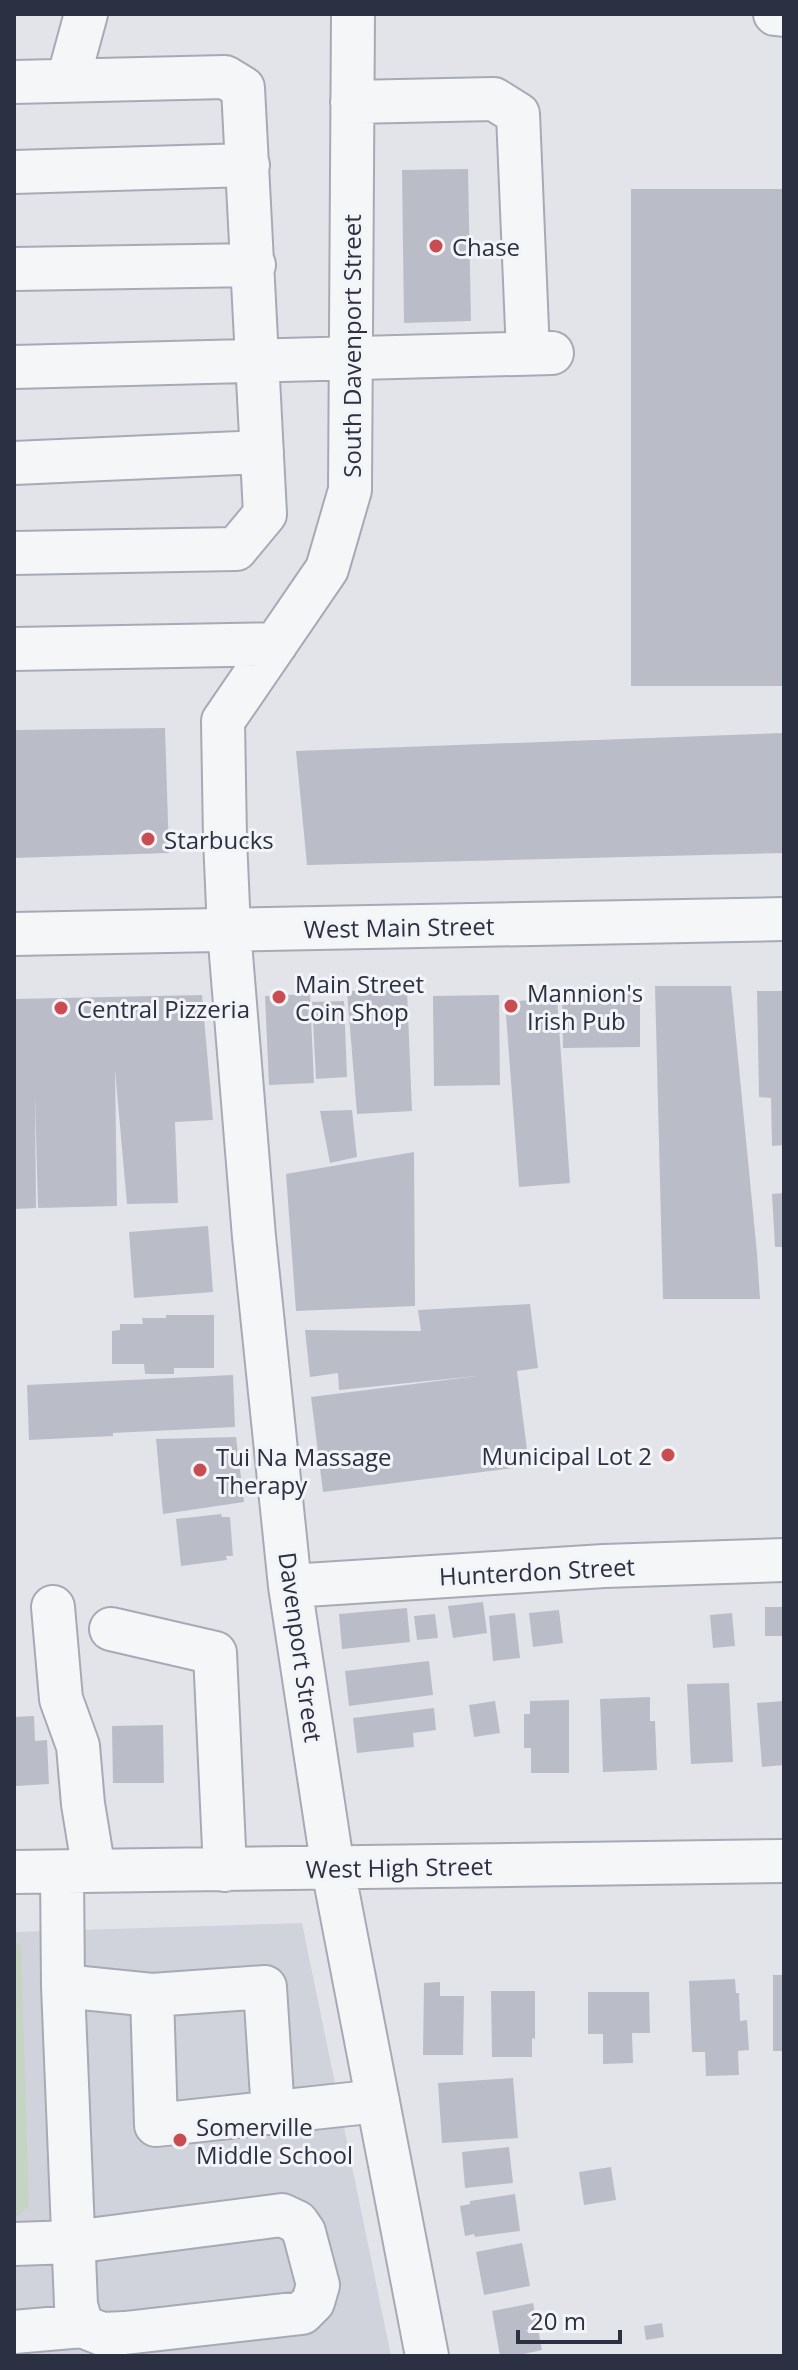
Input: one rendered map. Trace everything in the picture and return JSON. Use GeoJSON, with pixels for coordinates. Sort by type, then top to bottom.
{"type":"FeatureCollection","features":[{"type":"Feature","properties":{"kind":"street"},"geometry":{"type":"LineString","coordinates":[[66,14],[68,80]]}},
{"type":"Feature","properties":{"kind":"street"},"geometry":{"type":"LineString","coordinates":[[68,80],[86,14]]}},
{"type":"Feature","properties":{"kind":"street","name":"South Davenport Street"},"geometry":{"type":"LineString","coordinates":[[229,930],[223,721],[327,569],[350,490],[353,14]]}},
{"type":"Feature","properties":{"kind":"street"},"geometry":{"type":"LineString","coordinates":[[775,14],[784,15]]}},
{"type":"Feature","properties":{"kind":"street"},"geometry":{"type":"LineString","coordinates":[[14,82],[225,77],[243,88],[265,514],[236,549],[14,553]]}},
{"type":"Feature","properties":{"kind":"street"},"geometry":{"type":"LineString","coordinates":[[14,367],[540,353],[518,114],[494,99],[352,102]]}},
{"type":"Feature","properties":{"kind":"street"},"geometry":{"type":"LineString","coordinates":[[14,172],[248,165]]}},
{"type":"Feature","properties":{"kind":"street"},"geometry":{"type":"LineString","coordinates":[[14,269],[254,265]]}},
{"type":"Feature","properties":{"kind":"street"},"geometry":{"type":"LineString","coordinates":[[14,463],[262,452]]}},
{"type":"Feature","properties":{"kind":"street"},"geometry":{"type":"LineString","coordinates":[[14,649],[276,644]]}},
{"type":"Feature","properties":{"kind":"street","name":"West Main Street"},"geometry":{"type":"LineString","coordinates":[[14,934],[784,919]]}},
{"type":"Feature","properties":{"kind":"street","name":"Davenport Street"},"geometry":{"type":"LineString","coordinates":[[229,930],[254,1237],[290,1586],[333,1869],[427,2356]]}},
{"type":"Feature","properties":{"kind":"street","name":"Hunterdon Street"},"geometry":{"type":"LineString","coordinates":[[290,1586],[604,1566],[784,1560]]}},
{"type":"Feature","properties":{"kind":"street"},"geometry":{"type":"LineString","coordinates":[[53,1607],[61,1699],[78,1746],[83,1804],[78,1872],[63,1986],[76,2305],[82,2326]]}},
{"type":"Feature","properties":{"kind":"street"},"geometry":{"type":"LineString","coordinates":[[111,1629],[215,1653],[225,1870]]}},
{"type":"Feature","properties":{"kind":"street","name":"West High Street"},"geometry":{"type":"LineString","coordinates":[[14,1872],[784,1861]]}},
{"type":"Feature","properties":{"kind":"street"},"geometry":{"type":"LineString","coordinates":[[63,1986],[152,1995],[265,1987],[273,2113]]}},
{"type":"Feature","properties":{"kind":"street"},"geometry":{"type":"LineString","coordinates":[[152,1995],[156,2125],[378,2101]]}},
{"type":"Feature","properties":{"kind":"street"},"geometry":{"type":"LineString","coordinates":[[14,2244],[73,2242],[282,2215],[297,2222],[304,2232],[318,2285],[313,2302],[302,2313],[125,2333],[102,2334],[82,2326],[14,2332]]}},
{"type":"Feature","properties":{"kind":"shaded area","name":"Somerville Middle School"},"geometry":{"type":"Polygon","coordinates":[[[302,1923],[391,2356],[14,2356],[14,1932],[302,1923]]]}},
{"type":"Feature","properties":{"kind":"green space"},"geometry":{"type":"Polygon","coordinates":[[[14,1943],[21,1943],[29,2206],[14,2219],[14,1943]]]}},
{"type":"Feature","properties":{"kind":"building","name":"Chase"},"geometry":{"type":"Polygon","coordinates":[[[468,169],[471,321],[404,323],[402,170],[468,169]]]}},
{"type":"Feature","properties":{"kind":"building"},"geometry":{"type":"Polygon","coordinates":[[[631,189],[784,189],[784,686],[631,686],[631,189]]]}},
{"type":"Feature","properties":{"kind":"building"},"geometry":{"type":"Polygon","coordinates":[[[165,728],[169,853],[14,858],[14,730],[165,728]]]}},
{"type":"Feature","properties":{"kind":"building"},"geometry":{"type":"Polygon","coordinates":[[[784,733],[784,853],[307,865],[296,751],[784,733]]]}},
{"type":"Feature","properties":{"kind":"building"},"geometry":{"type":"Polygon","coordinates":[[[655,986],[731,986],[760,1299],[663,1299],[655,986]]]}},
{"type":"Feature","properties":{"kind":"building"},"geometry":{"type":"Polygon","coordinates":[[[640,987],[640,1047],[563,1048],[562,989],[640,987]]]}},
{"type":"Feature","properties":{"kind":"building"},"geometry":{"type":"Polygon","coordinates":[[[407,990],[412,1111],[357,1114],[347,991],[407,990]]]}},
{"type":"Feature","properties":{"kind":"building"},"geometry":{"type":"Polygon","coordinates":[[[757,991],[784,991],[784,1145],[772,1146],[771,1098],[759,1097],[757,991]]]}},
{"type":"Feature","properties":{"kind":"building"},"geometry":{"type":"Polygon","coordinates":[[[310,994],[314,1083],[269,1085],[265,996],[310,994]]]}},
{"type":"Feature","properties":{"kind":"building"},"geometry":{"type":"Polygon","coordinates":[[[202,995],[213,1120],[175,1122],[178,1203],[127,1204],[115,1070],[117,1206],[38,1208],[35,1093],[36,1208],[14,1209],[14,999],[202,995]]]}},
{"type":"Feature","properties":{"kind":"building"},"geometry":{"type":"Polygon","coordinates":[[[499,995],[500,1085],[434,1086],[433,996],[499,995]]]}},
{"type":"Feature","properties":{"kind":"building"},"geometry":{"type":"Polygon","coordinates":[[[557,998],[570,1183],[519,1187],[505,1002],[557,998]]]}},
{"type":"Feature","properties":{"kind":"building"},"geometry":{"type":"Polygon","coordinates":[[[344,1001],[347,1077],[316,1079],[312,1002],[344,1001]]]}},
{"type":"Feature","properties":{"kind":"building"},"geometry":{"type":"Polygon","coordinates":[[[352,1110],[357,1157],[330,1163],[320,1111],[352,1110]]]}},
{"type":"Feature","properties":{"kind":"building"},"geometry":{"type":"Polygon","coordinates":[[[414,1152],[415,1306],[296,1311],[286,1174],[414,1152]]]}},
{"type":"Feature","properties":{"kind":"building"},"geometry":{"type":"Polygon","coordinates":[[[784,1193],[784,1247],[775,1247],[772,1194],[784,1193]]]}},
{"type":"Feature","properties":{"kind":"building"},"geometry":{"type":"Polygon","coordinates":[[[208,1226],[213,1292],[134,1298],[129,1232],[208,1226]]]}},
{"type":"Feature","properties":{"kind":"building"},"geometry":{"type":"Polygon","coordinates":[[[530,1304],[538,1368],[517,1371],[529,1466],[323,1492],[311,1397],[477,1376],[339,1390],[338,1373],[310,1377],[305,1330],[421,1331],[418,1310],[530,1304]]]}},
{"type":"Feature","properties":{"kind":"building"},"geometry":{"type":"Polygon","coordinates":[[[166,1315],[214,1315],[214,1368],[174,1368],[174,1374],[145,1374],[144,1364],[112,1364],[112,1331],[120,1330],[120,1324],[143,1324],[142,1318],[166,1318],[166,1315]]]}},
{"type":"Feature","properties":{"kind":"building"},"geometry":{"type":"Polygon","coordinates":[[[233,1375],[235,1427],[29,1440],[27,1385],[233,1375]]]}},
{"type":"Feature","properties":{"kind":"building","name":"Tui Na Massage Therapy"},"geometry":{"type":"Polygon","coordinates":[[[236,1437],[244,1502],[163,1514],[156,1439],[236,1437]]]}},
{"type":"Feature","properties":{"kind":"building"},"geometry":{"type":"Polygon","coordinates":[[[221,1514],[222,1517],[230,1517],[233,1556],[226,1556],[227,1560],[181,1566],[176,1519],[221,1514]]]}},
{"type":"Feature","properties":{"kind":"building"},"geometry":{"type":"Polygon","coordinates":[[[483,1602],[487,1633],[453,1638],[448,1606],[483,1602]]]}},
{"type":"Feature","properties":{"kind":"building"},"geometry":{"type":"Polygon","coordinates":[[[765,1607],[784,1607],[784,1636],[765,1636],[765,1607]]]}},
{"type":"Feature","properties":{"kind":"building"},"geometry":{"type":"Polygon","coordinates":[[[407,1608],[410,1642],[342,1649],[339,1614],[407,1608]]]}},
{"type":"Feature","properties":{"kind":"building"},"geometry":{"type":"Polygon","coordinates":[[[559,1610],[563,1643],[533,1647],[529,1613],[559,1610]]]}},
{"type":"Feature","properties":{"kind":"building"},"geometry":{"type":"Polygon","coordinates":[[[515,1613],[520,1658],[493,1661],[489,1616],[515,1613]]]}},
{"type":"Feature","properties":{"kind":"building"},"geometry":{"type":"Polygon","coordinates":[[[732,1613],[735,1646],[713,1648],[710,1615],[732,1613]]]}},
{"type":"Feature","properties":{"kind":"building"},"geometry":{"type":"Polygon","coordinates":[[[435,1614],[438,1638],[417,1640],[414,1616],[435,1614]]]}},
{"type":"Feature","properties":{"kind":"building"},"geometry":{"type":"Polygon","coordinates":[[[429,1661],[433,1695],[349,1706],[345,1671],[429,1661]]]}},
{"type":"Feature","properties":{"kind":"building"},"geometry":{"type":"Polygon","coordinates":[[[729,1683],[733,1762],[691,1764],[687,1684],[729,1683]]]}},
{"type":"Feature","properties":{"kind":"building"},"geometry":{"type":"Polygon","coordinates":[[[650,1697],[650,1721],[655,1721],[657,1770],[603,1772],[600,1699],[650,1697]]]}},
{"type":"Feature","properties":{"kind":"building"},"geometry":{"type":"Polygon","coordinates":[[[569,1700],[569,1773],[531,1773],[531,1748],[524,1748],[524,1714],[530,1714],[530,1701],[569,1700]]]}},
{"type":"Feature","properties":{"kind":"building"},"geometry":{"type":"Polygon","coordinates":[[[495,1701],[500,1733],[474,1737],[469,1705],[495,1701]]]}},
{"type":"Feature","properties":{"kind":"building"},"geometry":{"type":"Polygon","coordinates":[[[784,1701],[784,1765],[762,1767],[757,1703],[784,1701]]]}},
{"type":"Feature","properties":{"kind":"building"},"geometry":{"type":"Polygon","coordinates":[[[434,1708],[436,1730],[413,1733],[414,1747],[357,1753],[353,1718],[434,1708]]]}},
{"type":"Feature","properties":{"kind":"building"},"geometry":{"type":"Polygon","coordinates":[[[34,1716],[35,1741],[47,1740],[49,1784],[16,1786],[14,1717],[34,1716]]]}},
{"type":"Feature","properties":{"kind":"building"},"geometry":{"type":"Polygon","coordinates":[[[163,1725],[164,1783],[113,1783],[112,1726],[163,1725]]]}},
{"type":"Feature","properties":{"kind":"building"},"geometry":{"type":"Polygon","coordinates":[[[773,1975],[784,1975],[784,2051],[773,2051],[773,1975]]]}},
{"type":"Feature","properties":{"kind":"building"},"geometry":{"type":"Polygon","coordinates":[[[735,1979],[740,2021],[747,2020],[749,2050],[738,2051],[739,2075],[706,2076],[705,2052],[692,2052],[689,1981],[735,1979]]]}},
{"type":"Feature","properties":{"kind":"building"},"geometry":{"type":"Polygon","coordinates":[[[440,1982],[440,1996],[464,1996],[463,2055],[423,2055],[424,1983],[440,1982]]]}},
{"type":"Feature","properties":{"kind":"building"},"geometry":{"type":"Polygon","coordinates":[[[491,1991],[535,1991],[532,2057],[492,2057],[491,1991]]]}},
{"type":"Feature","properties":{"kind":"building"},"geometry":{"type":"Polygon","coordinates":[[[588,1992],[649,1992],[650,2033],[632,2033],[633,2063],[603,2064],[603,2034],[588,2034],[588,1992]]]}},
{"type":"Feature","properties":{"kind":"building"},"geometry":{"type":"Polygon","coordinates":[[[513,2078],[518,2138],[442,2143],[438,2083],[513,2078]]]}},
{"type":"Feature","properties":{"kind":"building"},"geometry":{"type":"Polygon","coordinates":[[[509,2147],[513,2183],[465,2188],[462,2152],[509,2147]]]}},
{"type":"Feature","properties":{"kind":"building"},"geometry":{"type":"Polygon","coordinates":[[[611,2167],[616,2200],[584,2205],[579,2172],[611,2167]]]}},
{"type":"Feature","properties":{"kind":"building"},"geometry":{"type":"Polygon","coordinates":[[[515,2194],[520,2231],[465,2236],[460,2206],[470,2204],[470,2201],[515,2194]]]}},
{"type":"Feature","properties":{"kind":"building"},"geometry":{"type":"Polygon","coordinates":[[[522,2243],[530,2286],[484,2295],[476,2252],[522,2243]]]}},
{"type":"Feature","properties":{"kind":"building"},"geometry":{"type":"Polygon","coordinates":[[[533,2303],[542,2350],[500,2356],[492,2311],[533,2303]]]}},
{"type":"Feature","properties":{"kind":"building"},"geometry":{"type":"Polygon","coordinates":[[[662,2323],[664,2337],[646,2340],[644,2326],[662,2323]]]}},
{"type":"Feature","properties":{"kind":"place","name":"Chase"},"geometry":{"type":"Point","coordinates":[436,246]}},
{"type":"Feature","properties":{"kind":"place","name":"Starbucks"},"geometry":{"type":"Point","coordinates":[148,839]}},
{"type":"Feature","properties":{"kind":"place","name":"Main Street Coin Shop"},"geometry":{"type":"Point","coordinates":[279,997]}},
{"type":"Feature","properties":{"kind":"place","name":"Mannion's Irish Pub"},"geometry":{"type":"Point","coordinates":[511,1006]}},
{"type":"Feature","properties":{"kind":"place","name":"Central Pizzeria"},"geometry":{"type":"Point","coordinates":[61,1008]}},
{"type":"Feature","properties":{"kind":"place","name":"Municipal Lot 2"},"geometry":{"type":"Point","coordinates":[668,1455]}},
{"type":"Feature","properties":{"kind":"place","name":"Tui Na Massage Therapy"},"geometry":{"type":"Point","coordinates":[200,1470]}},
{"type":"Feature","properties":{"kind":"place","name":"Somerville Middle School"},"geometry":{"type":"Point","coordinates":[180,2140]}}]}
